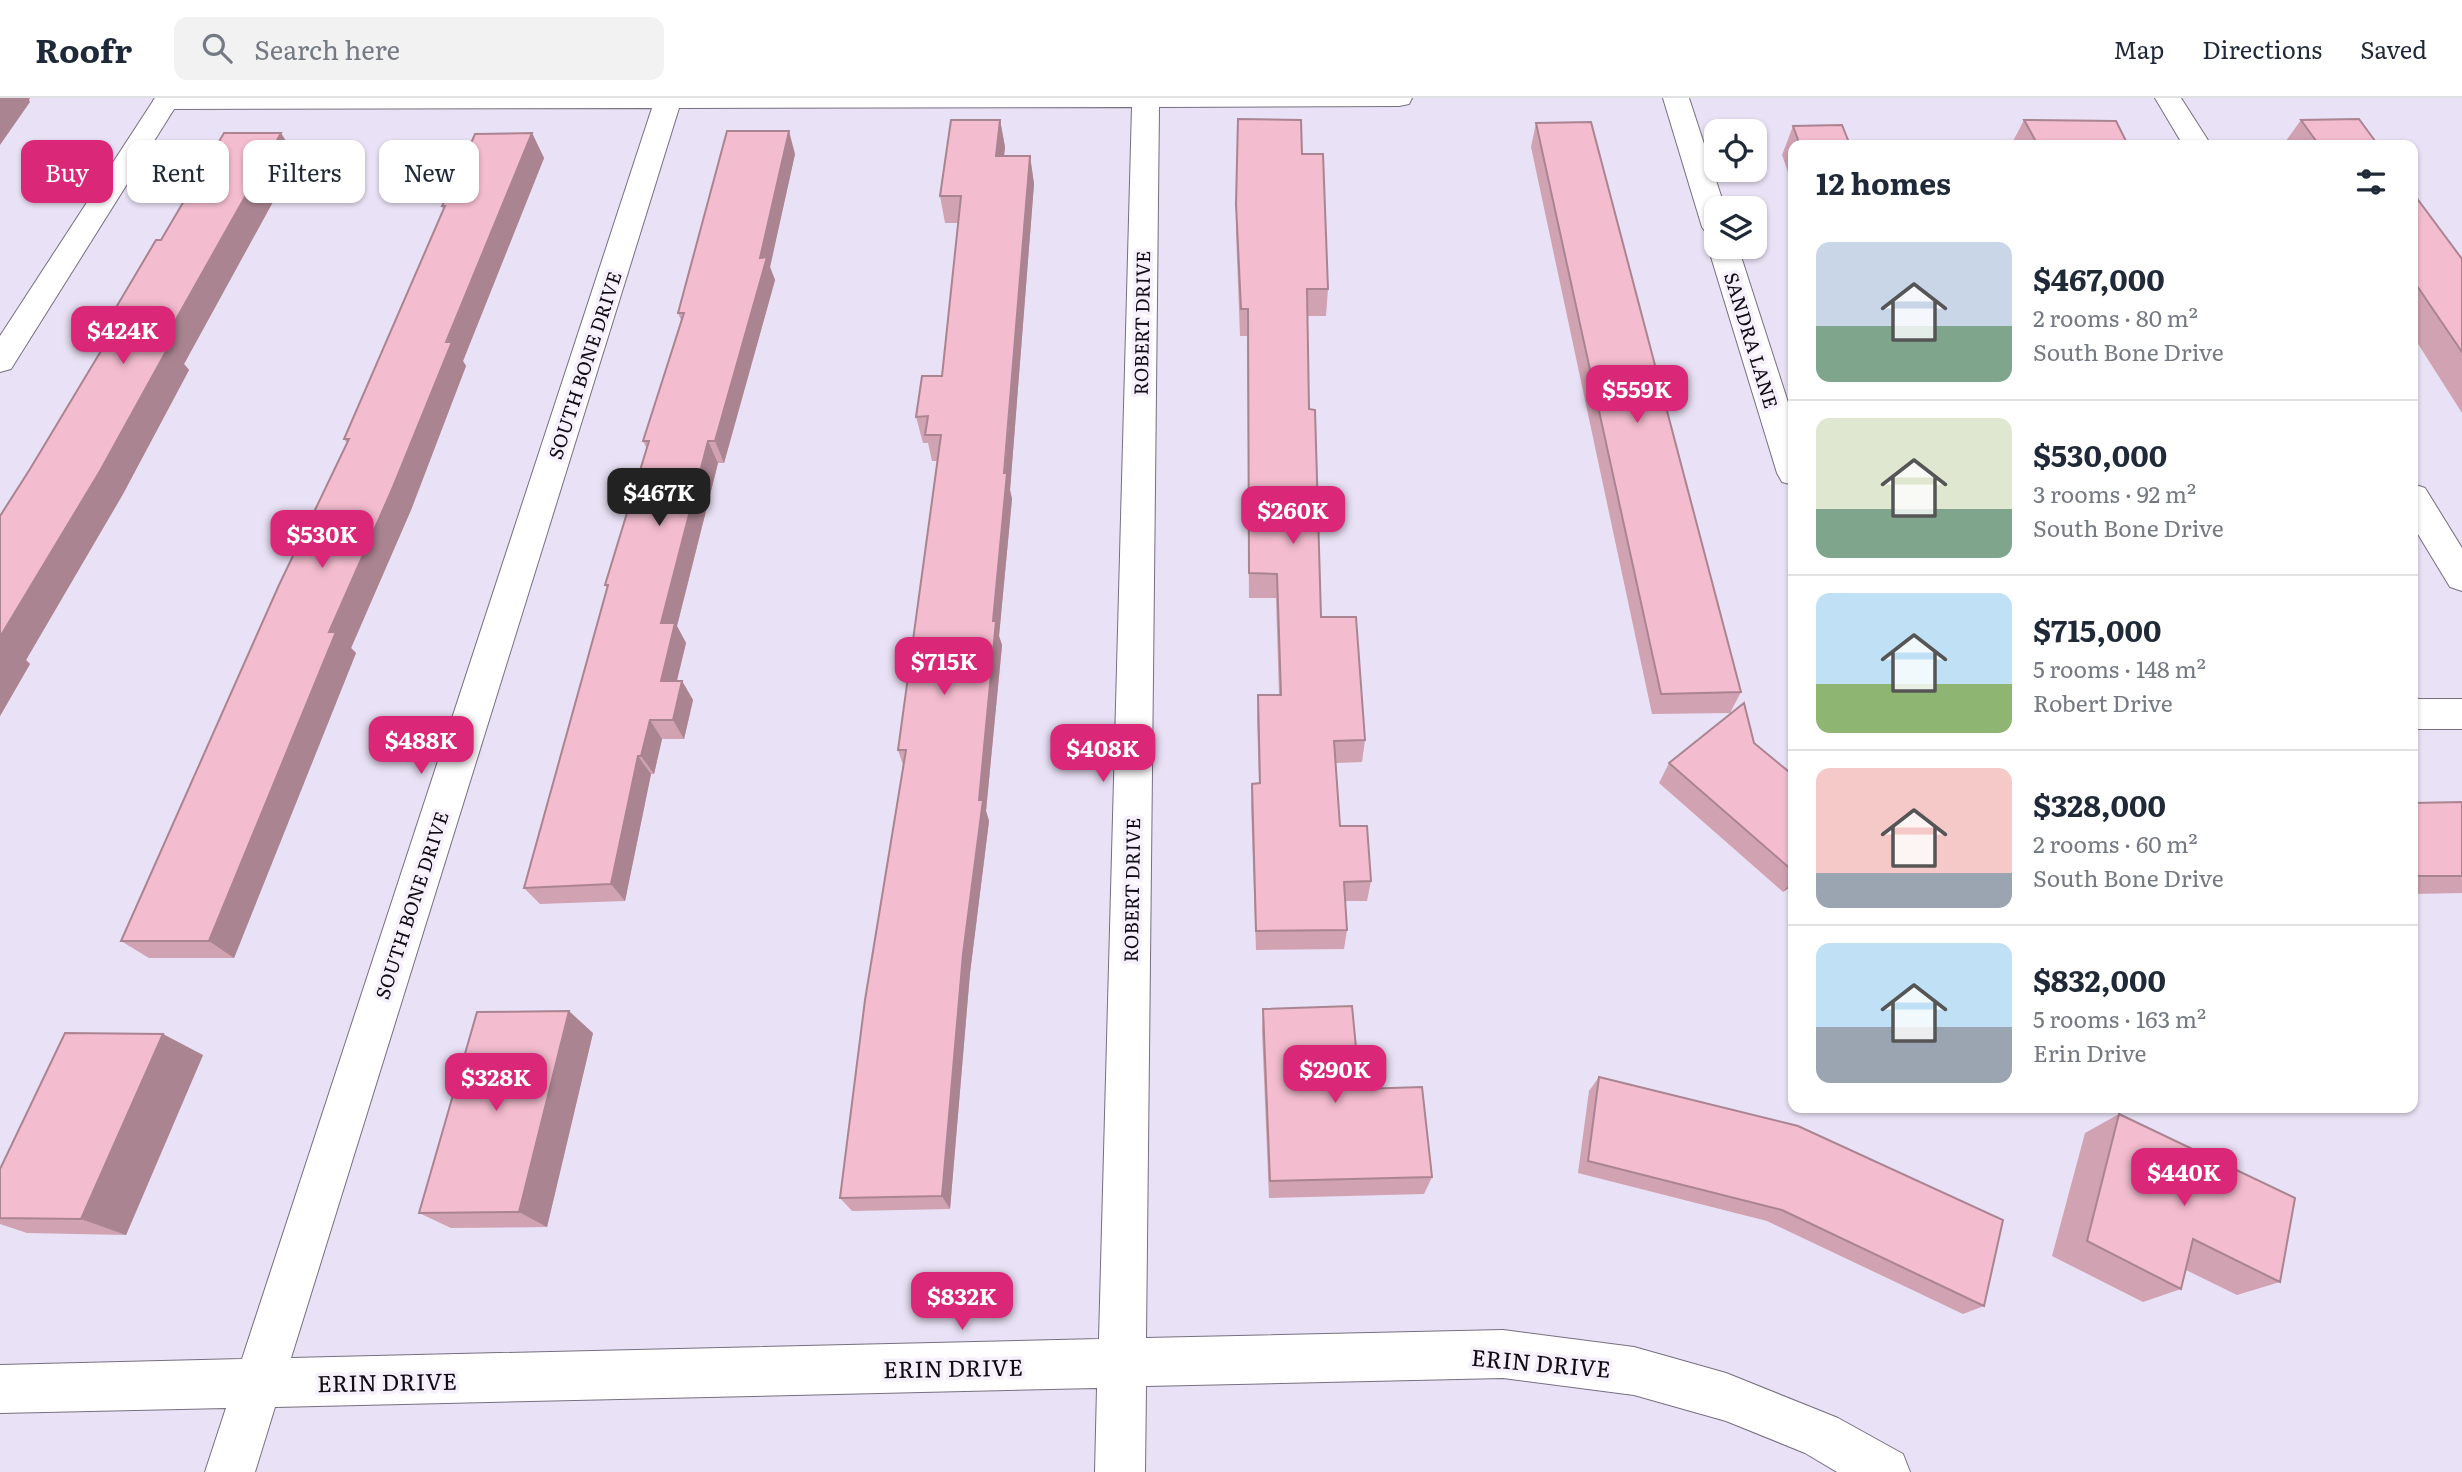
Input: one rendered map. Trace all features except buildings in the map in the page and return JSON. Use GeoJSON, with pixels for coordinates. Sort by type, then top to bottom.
{"type":"FeatureCollection","features":[{"type":"Feature","properties":{"kind":"street","name":"ROBERT DRIVE"},"geometry":{"type":"LineString","coordinates":[[1120,1472],[1146,98]]}},
{"type":"Feature","properties":{"kind":"street"},"geometry":{"type":"LineString","coordinates":[[0,361],[167,99],[1399,98]]}},
{"type":"Feature","properties":{"kind":"street"},"geometry":{"type":"LineString","coordinates":[[1676,98],[1707,196]]}},
{"type":"Feature","properties":{"kind":"street"},"geometry":{"type":"LineString","coordinates":[[2168,98],[2194,140]]}},
{"type":"Feature","properties":{"kind":"street","name":"SOUTH BONE DRIVE"},"geometry":{"type":"LineString","coordinates":[[230,1472],[668,99]]}},
{"type":"Feature","properties":{"kind":"street","name":"SANDRA LANE"},"geometry":{"type":"LineString","coordinates":[[1727,259],[1788,453]]}},
{"type":"Feature","properties":{"kind":"street"},"geometry":{"type":"LineString","coordinates":[[2418,505],[2462,577]]}},
{"type":"Feature","properties":{"kind":"street"},"geometry":{"type":"LineString","coordinates":[[2418,714],[2462,714]]}},
{"type":"Feature","properties":{"kind":"street","name":"ERIN DRIVE"},"geometry":{"type":"LineString","coordinates":[[0,1389],[1503,1354],[1634,1371],[1726,1397],[1821,1434],[1885,1472]]}}]}
